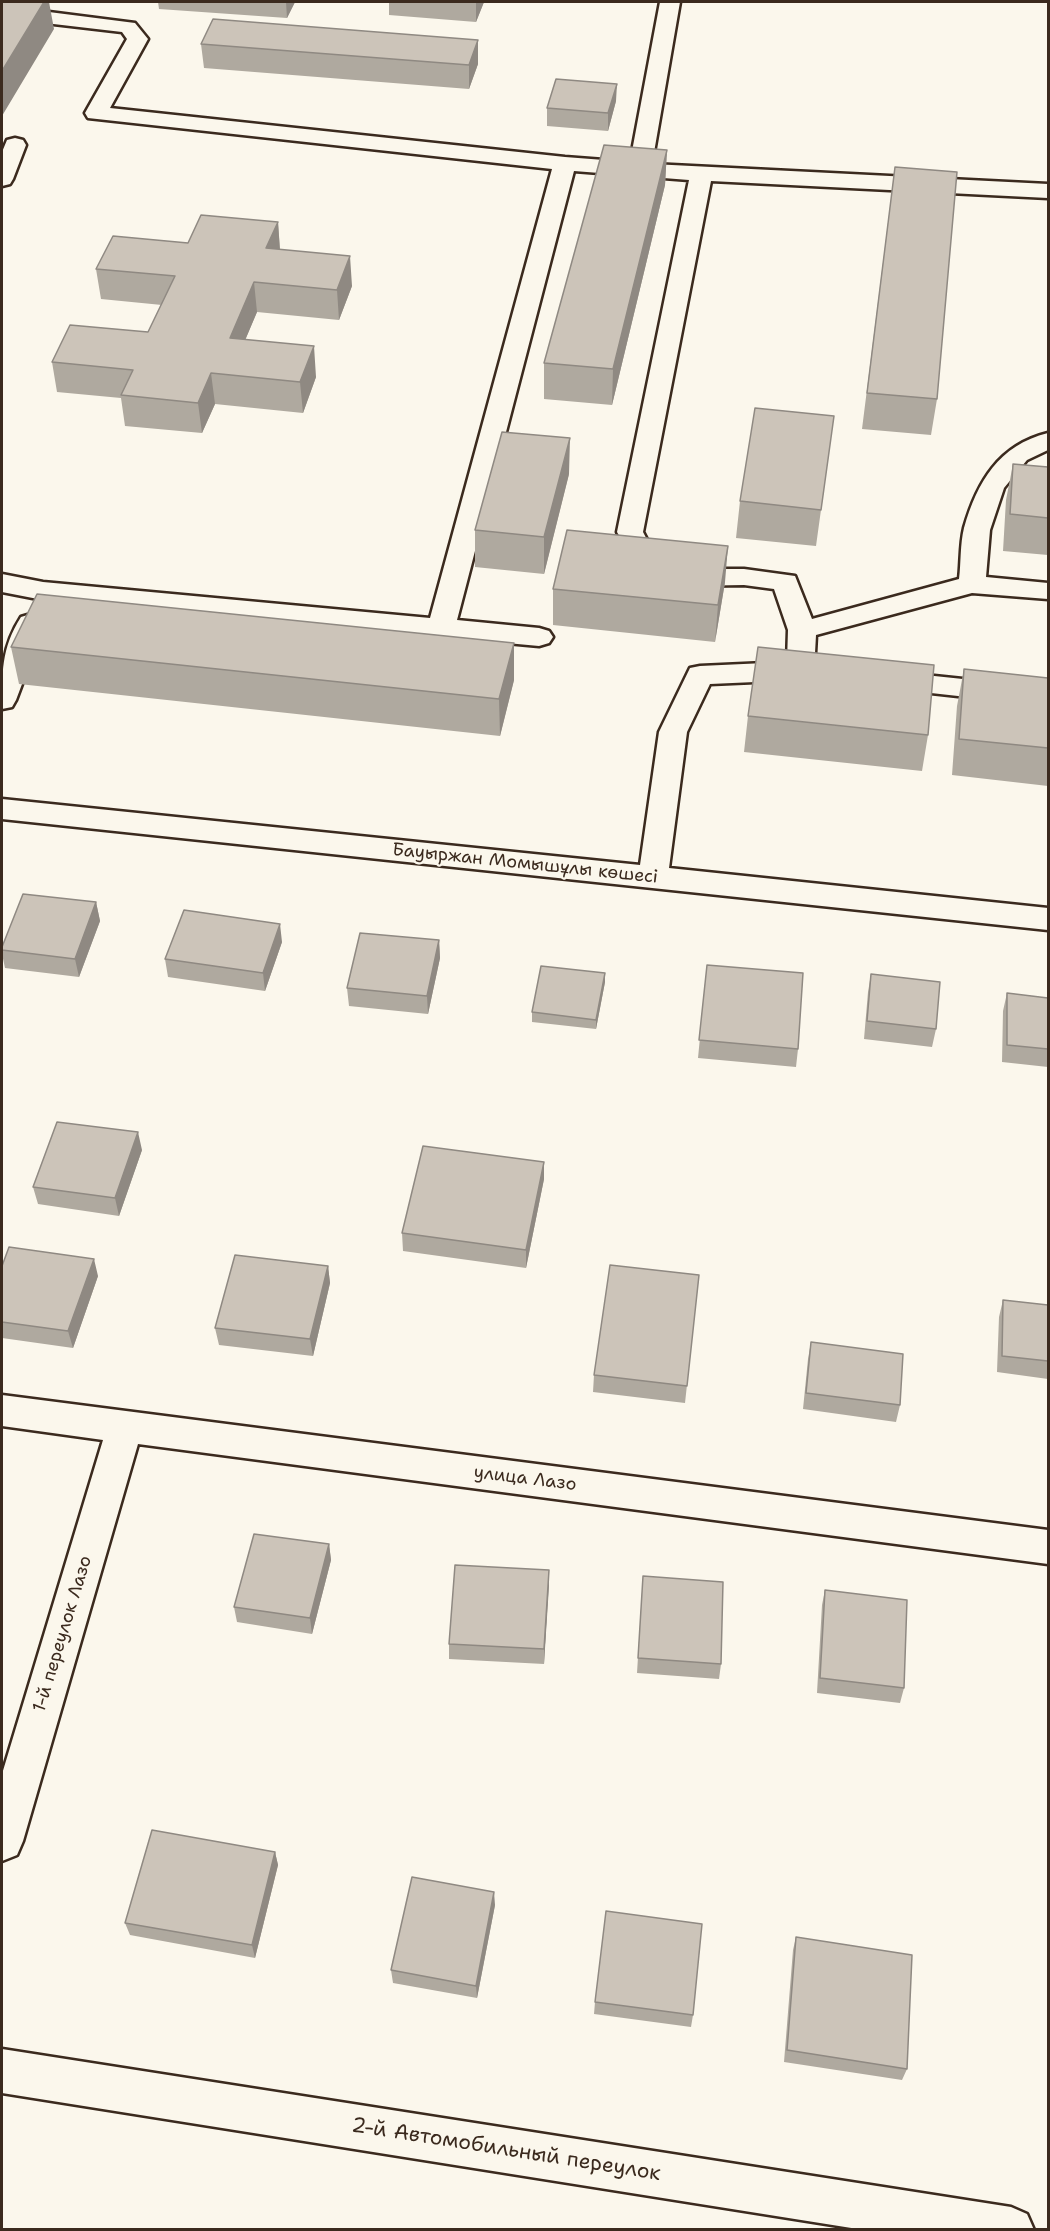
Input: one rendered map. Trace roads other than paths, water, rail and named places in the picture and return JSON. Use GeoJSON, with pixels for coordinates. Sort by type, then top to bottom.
{"type":"FeatureCollection","features":[{"type":"Feature","properties":{"kind":"street"},"geometry":{"type":"LineString","coordinates":[[640,168],[648,134],[670,2]]}},
{"type":"Feature","properties":{"kind":"street"},"geometry":{"type":"LineString","coordinates":[[2,12],[128,27],[135,33],[138,39],[96,113],[565,164],[701,174],[1048,191]]}},
{"type":"Feature","properties":{"kind":"street"},"geometry":{"type":"LineString","coordinates":[[2,179],[15,145]]}},
{"type":"Feature","properties":{"kind":"street"},"geometry":{"type":"LineString","coordinates":[[441,628],[565,164]]}},
{"type":"Feature","properties":{"kind":"street"},"geometry":{"type":"LineString","coordinates":[[653,878],[674,732],[700,675],[811,672],[802,630],[785,582],[744,577],[684,578],[644,558],[630,532],[701,174]]}},
{"type":"Feature","properties":{"kind":"street"},"geometry":{"type":"LineString","coordinates":[[972,584],[977,530],[992,487],[1018,455],[1048,441]]}},
{"type":"Feature","properties":{"kind":"street"},"geometry":{"type":"LineString","coordinates":[[992,487],[1026,490]]}},
{"type":"Feature","properties":{"kind":"street"},"geometry":{"type":"LineString","coordinates":[[2,583],[43,591],[539,637]]}},
{"type":"Feature","properties":{"kind":"street"},"geometry":{"type":"LineString","coordinates":[[802,630],[972,584],[1048,591]]}},
{"type":"Feature","properties":{"kind":"street"},"geometry":{"type":"LineString","coordinates":[[2,700],[43,591]]}},
{"type":"Feature","properties":{"kind":"street"},"geometry":{"type":"LineString","coordinates":[[859,677],[1048,697]]}},
{"type":"Feature","properties":{"kind":"street","name":"Бауыржан Момышұлы көшесі"},"geometry":{"type":"LineString","coordinates":[[2,809],[1048,919]]}},
{"type":"Feature","properties":{"kind":"street","name":"улица Лазо"},"geometry":{"type":"LineString","coordinates":[[2,1410],[1048,1547]]}},
{"type":"Feature","properties":{"kind":"street","name":"1-й переулок Лазо"},"geometry":{"type":"LineString","coordinates":[[2,1841],[124,1427]]}},
{"type":"Feature","properties":{"kind":"street","name":"2-й Автомобильный переулок"},"geometry":{"type":"LineString","coordinates":[[2,2071],[1011,2229]]}}]}
